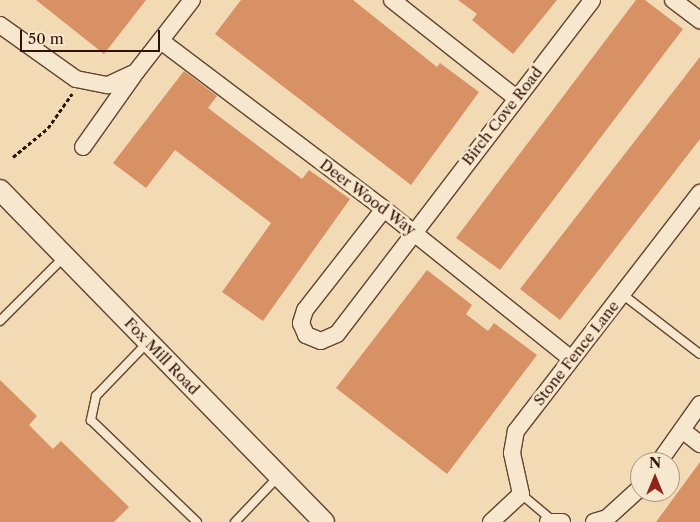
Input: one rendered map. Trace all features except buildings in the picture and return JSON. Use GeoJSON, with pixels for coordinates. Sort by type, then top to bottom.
{"type":"FeatureCollection","features":[{"type":"Feature","properties":{"kind":"street"},"geometry":{"type":"LineString","coordinates":[[83,146],[136,72],[192,0]]}},
{"type":"Feature","properties":{"kind":"street"},"geometry":{"type":"LineString","coordinates":[[392,0],[516,98]]}},
{"type":"Feature","properties":{"kind":"street","name":"Birch Cove Road"},"geometry":{"type":"LineString","coordinates":[[384,209],[305,310],[301,322],[306,335],[321,341],[337,334],[592,0]]}},
{"type":"Feature","properties":{"kind":"street"},"geometry":{"type":"LineString","coordinates":[[673,0],[700,20]]}},
{"type":"Feature","properties":{"kind":"street"},"geometry":{"type":"LineString","coordinates":[[0,25],[76,79],[92,84],[120,82],[136,72]]}},
{"type":"Feature","properties":{"kind":"street","name":"Deer Wood Way"},"geometry":{"type":"LineString","coordinates":[[160,41],[414,232],[571,359]]}},
{"type":"Feature","properties":{"kind":"street","name":"Fox Mill Road"},"geometry":{"type":"LineString","coordinates":[[0,190],[324,522]]}},
{"type":"Feature","properties":{"kind":"street","name":"Stone Fence Lane"},"geometry":{"type":"LineString","coordinates":[[521,494],[512,453],[516,431],[700,192]]}},
{"type":"Feature","properties":{"kind":"street"},"geometry":{"type":"LineString","coordinates":[[666,452],[700,404]]}},
{"type":"Feature","properties":{"kind":"street"},"geometry":{"type":"LineString","coordinates":[[682,430],[700,444]]}},
{"type":"Feature","properties":{"kind":"street"},"geometry":{"type":"LineString","coordinates":[[491,522],[521,494]]}},
{"type":"Feature","properties":{"kind":"street"},"geometry":{"type":"LineString","coordinates":[[594,522],[607,518],[630,497]]}},
{"type":"Feature","properties":{"kind":"lane"},"geometry":{"type":"LineString","coordinates":[[0,321],[65,256]]}},
{"type":"Feature","properties":{"kind":"lane"},"geometry":{"type":"LineString","coordinates":[[622,294],[700,354]]}},
{"type":"Feature","properties":{"kind":"lane"},"geometry":{"type":"LineString","coordinates":[[148,342],[96,396],[91,420],[197,522]]}},
{"type":"Feature","properties":{"kind":"lane"},"geometry":{"type":"LineString","coordinates":[[235,522],[279,476]]}},
{"type":"Feature","properties":{"kind":"lane"},"geometry":{"type":"LineString","coordinates":[[521,494],[554,521]]}},
{"type":"Feature","properties":{"kind":"path"},"geometry":{"type":"LineString","coordinates":[[13,157],[48,128],[72,94]]}}]}
